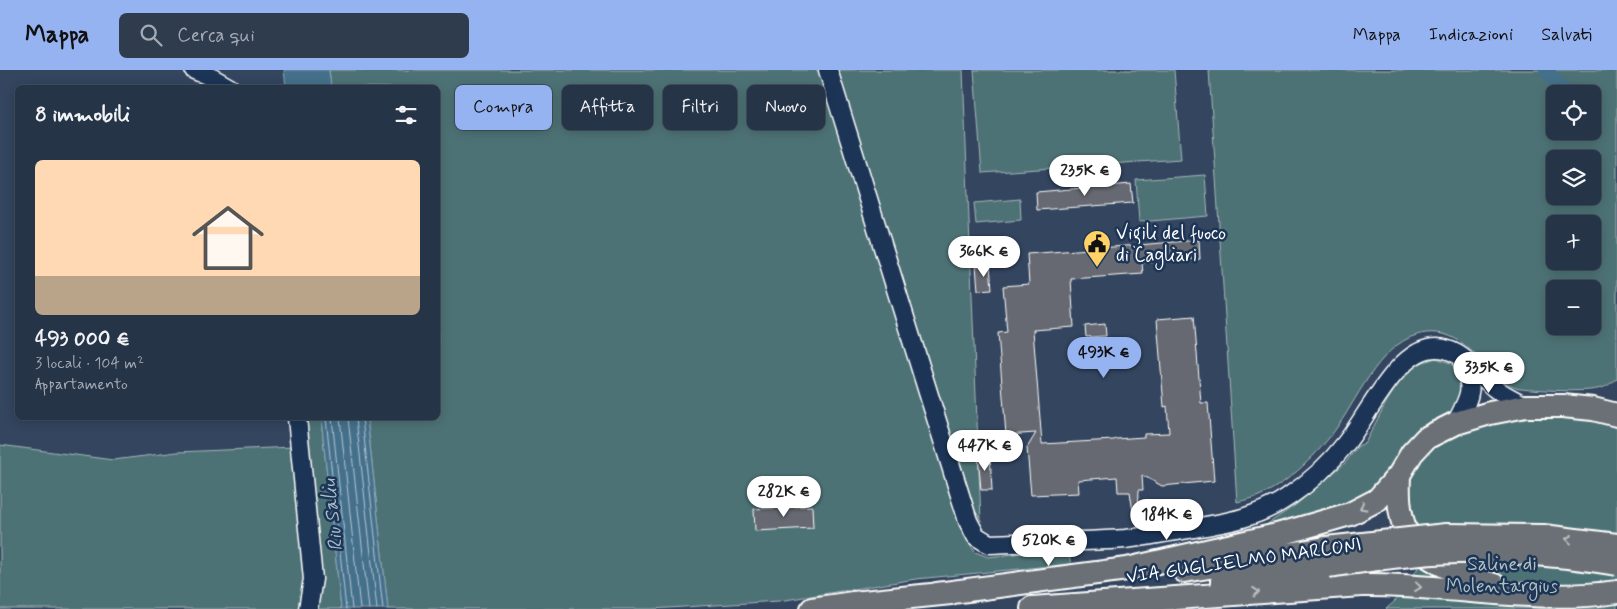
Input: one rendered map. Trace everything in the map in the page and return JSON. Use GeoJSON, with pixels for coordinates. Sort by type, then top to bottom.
{"type":"FeatureCollection","features":[{"type":"Feature","properties":{"kind":"main road"},"geometry":{"type":"LineString","coordinates":[[1593,409],[1617,400]]}},
{"type":"Feature","properties":{"kind":"main road"},"geometry":{"type":"LineString","coordinates":[[937,594],[1127,569],[1277,535],[1350,514],[1377,500],[1399,475],[1412,453],[1426,438],[1456,422],[1490,413],[1526,406],[1562,406],[1593,409],[1617,415]]}},
{"type":"Feature","properties":{"kind":"main road"},"geometry":{"type":"LineString","coordinates":[[1399,475],[1398,500],[1402,519],[1412,544],[1441,566],[1473,579],[1591,609]]}},
{"type":"Feature","properties":{"kind":"main road","name":"VIA GUGLIELMO MARCONI"},"geometry":{"type":"LineString","coordinates":[[1023,608],[1130,595],[1446,535],[1543,536],[1617,546]]}},
{"type":"Feature","properties":{"kind":"main road","name":"VIA GUGLIELMO MARCONI"},"geometry":{"type":"LineString","coordinates":[[812,609],[937,594],[1064,585],[1327,557],[1455,552],[1536,554],[1617,564]]}},
{"type":"Feature","properties":{"kind":"main road"},"geometry":{"type":"LineString","coordinates":[[1023,608],[1362,585],[1396,585],[1535,596],[1590,596],[1617,592]]}},
{"type":"Feature","properties":{"kind":"street"},"geometry":{"type":"LineString","coordinates":[[194,70],[210,76],[225,85]]}},
{"type":"Feature","properties":{"kind":"street"},"geometry":{"type":"LineString","coordinates":[[828,70],[968,521],[976,536],[989,544],[1126,538],[1234,521],[1264,511],[1288,497],[1323,468],[1346,443],[1404,362],[1428,349],[1441,347],[1452,350],[1460,355],[1497,390],[1526,406]]}},
{"type":"Feature","properties":{"kind":"street"},"geometry":{"type":"LineString","coordinates":[[1456,422],[1469,399],[1471,386],[1460,355]]}},
{"type":"Feature","properties":{"kind":"street"},"geometry":{"type":"LineString","coordinates":[[297,420],[312,579],[308,609]]}},
{"type":"Feature","properties":{"kind":"green space"},"geometry":{"type":"Polygon","coordinates":[[[329,70],[819,70],[824,85],[747,85],[747,130],[825,130],[825,88],[965,536],[975,552],[988,557],[1067,548],[1071,564],[916,579],[779,601],[652,609],[388,609],[367,420],[440,420],[440,85],[331,85],[329,70]]]}},
{"type":"Feature","properties":{"kind":"green space"},"geometry":{"type":"Polygon","coordinates":[[[838,70],[963,70],[981,521],[975,510],[838,70]]]}},
{"type":"Feature","properties":{"kind":"green space"},"geometry":{"type":"Polygon","coordinates":[[[974,70],[1174,70],[1181,159],[982,173],[974,70]]]}},
{"type":"Feature","properties":{"kind":"green space"},"geometry":{"type":"Polygon","coordinates":[[[1209,70],[1617,70],[1617,379],[1607,386],[1594,390],[1574,391],[1519,388],[1504,381],[1469,349],[1450,336],[1439,333],[1426,333],[1411,337],[1397,345],[1374,369],[1338,426],[1322,447],[1282,483],[1256,497],[1237,502],[1209,70]]]}},
{"type":"Feature","properties":{"kind":"green space"},"geometry":{"type":"Polygon","coordinates":[[[1205,175],[1208,216],[1139,222],[1136,180],[1205,175]]]}},
{"type":"Feature","properties":{"kind":"green space"},"geometry":{"type":"Polygon","coordinates":[[[1020,199],[1021,220],[976,224],[974,203],[1020,199]]]}},
{"type":"Feature","properties":{"kind":"green space"},"geometry":{"type":"Polygon","coordinates":[[[1436,358],[1450,363],[1459,370],[1463,378],[1459,404],[1386,481],[1355,504],[1260,529],[1297,504],[1345,463],[1358,446],[1365,443],[1387,401],[1407,371],[1421,363],[1436,358]]]}},
{"type":"Feature","properties":{"kind":"green space","name":"Saline di Molentargius"},"geometry":{"type":"Polygon","coordinates":[[[1554,416],[1580,416],[1617,424],[1617,609],[1386,609],[1406,587],[1430,544],[1413,523],[1409,495],[1410,485],[1417,465],[1430,450],[1447,438],[1468,430],[1513,420],[1554,416]]]}},
{"type":"Feature","properties":{"kind":"green space"},"geometry":{"type":"Polygon","coordinates":[[[304,420],[321,420],[341,609],[317,609],[304,420]]]}},
{"type":"Feature","properties":{"kind":"green space"},"geometry":{"type":"Polygon","coordinates":[[[0,445],[113,460],[177,452],[294,447],[305,581],[299,609],[0,609],[0,445]]]}},
{"type":"Feature","properties":{"kind":"water"},"geometry":{"type":"Polygon","coordinates":[[[284,70],[329,70],[331,85],[286,85],[284,70]]]}},
{"type":"Feature","properties":{"kind":"water","name":"Riu Saliu"},"geometry":{"type":"Polygon","coordinates":[[[321,420],[367,420],[388,609],[341,609],[321,420]]]}},
{"type":"Feature","properties":{"kind":"building"},"geometry":{"type":"Polygon","coordinates":[[[1131,184],[1133,203],[1037,210],[1036,192],[1131,184]]]}},
{"type":"Feature","properties":{"kind":"building"},"geometry":{"type":"Polygon","coordinates":[[[1199,240],[1200,259],[1142,263],[1143,274],[1071,279],[1074,327],[1033,330],[1042,444],[1114,440],[1144,437],[1144,434],[1169,433],[1167,406],[1164,407],[1157,319],[1194,316],[1201,403],[1208,403],[1214,481],[1162,486],[1142,475],[1143,490],[1139,490],[1138,512],[1133,512],[1130,492],[1118,492],[1117,477],[1078,480],[1079,493],[1031,495],[1027,448],[1036,433],[1006,435],[998,333],[1007,332],[1003,286],[1029,284],[1027,254],[1199,240]]]}},
{"type":"Feature","properties":{"kind":"building"},"geometry":{"type":"Polygon","coordinates":[[[990,265],[992,289],[978,290],[976,266],[990,265]]]}},
{"type":"Feature","properties":{"kind":"building"},"geometry":{"type":"Polygon","coordinates":[[[1105,324],[1106,336],[1086,337],[1085,326],[1105,324]]]}},
{"type":"Feature","properties":{"kind":"building"},"geometry":{"type":"Polygon","coordinates":[[[990,454],[992,490],[981,490],[978,455],[990,454]]]}},
{"type":"Feature","properties":{"kind":"building"},"geometry":{"type":"Polygon","coordinates":[[[812,506],[813,528],[755,531],[754,509],[812,506]]]}},
{"type":"Feature","properties":{"kind":"waterway"},"geometry":{"type":"LineString","coordinates":[[1546,70],[1560,85]]}},
{"type":"Feature","properties":{"kind":"place","name":"Vigili del fuoco di Cagliari"},"geometry":{"type":"Point","coordinates":[1097,268]}}]}
